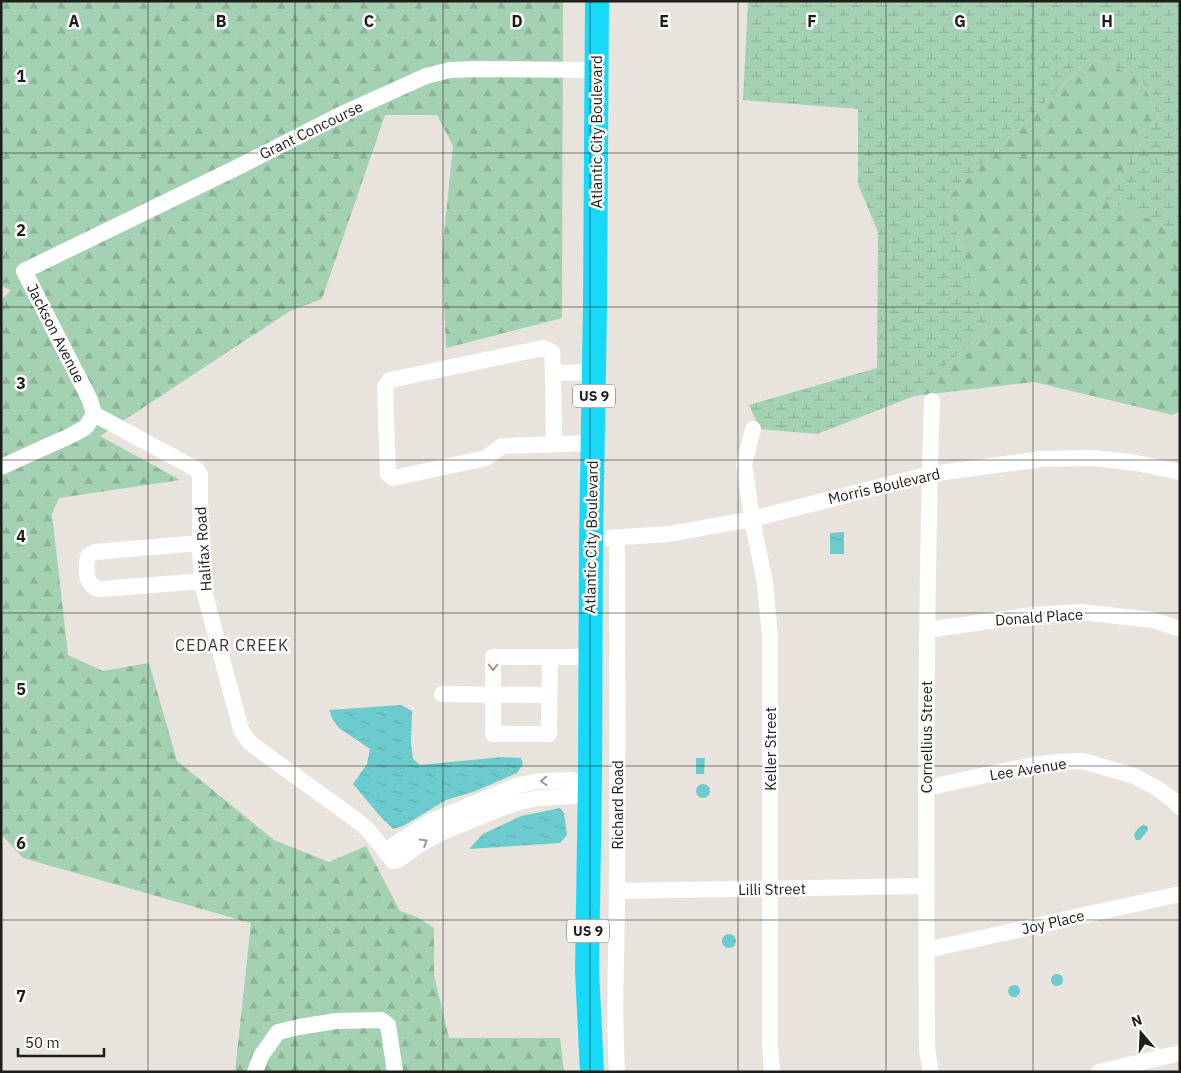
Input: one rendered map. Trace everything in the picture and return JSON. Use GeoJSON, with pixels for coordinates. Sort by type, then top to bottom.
{"type":"FeatureCollection","features":[{"type":"Feature","properties":{"kind":"highway","name":"Atlantic City Boulevard"},"geometry":{"type":"LineString","coordinates":[[592,1072],[587,971],[595,308],[596,1]]}},
{"type":"Feature","properties":{"kind":"street","name":"Grant Concourse"},"geometry":{"type":"LineString","coordinates":[[44,262],[342,114],[426,76],[450,70],[480,68],[596,70]]}},
{"type":"Feature","properties":{"kind":"street","name":"Jackson Avenue"},"geometry":{"type":"LineString","coordinates":[[44,262],[24,271],[90,400],[94,414]]}},
{"type":"Feature","properties":{"kind":"street"},"geometry":{"type":"LineString","coordinates":[[554,444],[552,352],[543,348],[390,380],[385,387],[388,474],[393,478],[486,458],[502,446],[593,443]]}},
{"type":"Feature","properties":{"kind":"street"},"geometry":{"type":"LineString","coordinates":[[553,373],[594,372]]}},
{"type":"Feature","properties":{"kind":"street","name":"Cornellius Street"},"geometry":{"type":"LineString","coordinates":[[931,1072],[927,1048],[926,788],[932,401]]}},
{"type":"Feature","properties":{"kind":"street"},"geometry":{"type":"LineString","coordinates":[[1,467],[86,428],[94,414]]}},
{"type":"Feature","properties":{"kind":"street","name":"Halifax Road"},"geometry":{"type":"LineString","coordinates":[[94,414],[196,469],[200,475],[200,542],[204,587],[237,719],[241,730],[250,742],[368,830],[384,834],[395,851],[432,821],[516,786],[539,781],[572,780],[590,791]]}},
{"type":"Feature","properties":{"kind":"street","name":"Keller Street"},"geometry":{"type":"LineString","coordinates":[[753,429],[744,464],[752,519],[765,582],[770,636],[770,1045],[772,1072]]}},
{"type":"Feature","properties":{"kind":"street","name":"Morris Boulevard"},"geometry":{"type":"LineString","coordinates":[[591,539],[669,534],[752,519],[930,474],[1042,458],[1094,458],[1136,462],[1180,472]]}},
{"type":"Feature","properties":{"kind":"street","name":"Richard Road"},"geometry":{"type":"LineString","coordinates":[[616,538],[616,1052],[618,1072]]}},
{"type":"Feature","properties":{"kind":"street"},"geometry":{"type":"LineString","coordinates":[[200,542],[95,552],[88,556],[86,566],[89,580],[94,587],[101,589],[203,581]]}},
{"type":"Feature","properties":{"kind":"street","name":"Donald Place"},"geometry":{"type":"LineString","coordinates":[[927,630],[1032,615],[1081,612],[1153,620],[1180,629]]}},
{"type":"Feature","properties":{"kind":"street"},"geometry":{"type":"LineString","coordinates":[[550,657],[549,734],[493,734],[494,657],[550,657],[590,657]]}},
{"type":"Feature","properties":{"kind":"street"},"geometry":{"type":"LineString","coordinates":[[442,694],[549,695]]}},
{"type":"Feature","properties":{"kind":"street","name":"Lee Avenue"},"geometry":{"type":"LineString","coordinates":[[926,788],[1037,765],[1083,761],[1134,776],[1155,787],[1179,804]]}},
{"type":"Feature","properties":{"kind":"street","name":"Lilli Street"},"geometry":{"type":"LineString","coordinates":[[617,891],[926,886]]}},
{"type":"Feature","properties":{"kind":"street","name":"Joy Place"},"geometry":{"type":"LineString","coordinates":[[927,950],[1180,894]]}},
{"type":"Feature","properties":{"kind":"street"},"geometry":{"type":"LineString","coordinates":[[255,1072],[262,1056],[278,1032],[336,1021],[380,1020],[388,1025],[395,1072]]}},
{"type":"Feature","properties":{"kind":"street"},"geometry":{"type":"LineString","coordinates":[[1099,1072],[1180,1053]]}},
{"type":"Feature","properties":{"kind":"green space"},"geometry":{"type":"Polygon","coordinates":[[[1,1],[563,1],[562,318],[446,348],[442,253],[453,146],[437,115],[385,115],[322,299],[290,311],[100,436],[180,480],[59,498],[52,514],[68,655],[103,671],[149,663],[177,761],[274,840],[329,862],[366,846],[400,911],[417,917],[434,928],[434,975],[449,1038],[560,1038],[564,1072],[235,1072],[251,923],[23,858],[1,834],[1,300],[11,290],[1,286],[1,1]]]}},
{"type":"Feature","properties":{"kind":"green space"},"geometry":{"type":"Polygon","coordinates":[[[748,1],[1180,1],[1180,232],[1105,199],[1158,115],[1140,77],[1091,58],[946,199],[987,327],[914,396],[817,434],[760,429],[749,405],[877,368],[878,232],[858,184],[858,109],[743,100],[748,1]]]}},
{"type":"Feature","properties":{"kind":"green space"},"geometry":{"type":"Polygon","coordinates":[[[1091,58],[1140,77],[1158,115],[1105,199],[1180,232],[1180,411],[1172,415],[1034,382],[914,396],[987,327],[946,199],[1091,58]]]}},
{"type":"Feature","properties":{"kind":"water"},"geometry":{"type":"Polygon","coordinates":[[[844,532],[844,554],[830,554],[830,533],[844,532]]]}},
{"type":"Feature","properties":{"kind":"water"},"geometry":{"type":"Polygon","coordinates":[[[401,705],[412,711],[411,743],[413,759],[420,765],[502,757],[521,758],[523,764],[517,773],[476,791],[446,800],[403,826],[393,829],[353,784],[367,764],[370,749],[339,728],[329,710],[401,705]]]}},
{"type":"Feature","properties":{"kind":"water"},"geometry":{"type":"Polygon","coordinates":[[[696,758],[705,758],[704,774],[696,774],[696,758]]]}},
{"type":"Feature","properties":{"kind":"water"},"geometry":{"type":"Polygon","coordinates":[[[700,784],[706,784],[710,791],[706,798],[700,798],[696,794],[696,788],[700,784]]]}},
{"type":"Feature","properties":{"kind":"water"},"geometry":{"type":"Polygon","coordinates":[[[560,808],[564,813],[567,835],[560,843],[469,849],[483,834],[521,816],[560,808]]]}},
{"type":"Feature","properties":{"kind":"water"},"geometry":{"type":"Polygon","coordinates":[[[1143,825],[1147,826],[1148,830],[1140,840],[1136,840],[1135,833],[1143,825]]]}},
{"type":"Feature","properties":{"kind":"water"},"geometry":{"type":"Polygon","coordinates":[[[729,934],[734,936],[736,941],[734,946],[729,948],[724,946],[722,941],[724,936],[729,934]]]}},
{"type":"Feature","properties":{"kind":"water"},"geometry":{"type":"Polygon","coordinates":[[[1059,974],[1062,975],[1062,985],[1055,986],[1052,985],[1051,978],[1052,975],[1059,974]]]}},
{"type":"Feature","properties":{"kind":"water"},"geometry":{"type":"Polygon","coordinates":[[[1012,985],[1016,985],[1020,991],[1016,997],[1012,997],[1008,993],[1008,989],[1012,985]]]}},
{"type":"Feature","properties":{"kind":"district","name":"CEDAR CREEK"},"geometry":{"type":"Point","coordinates":[232,645]}}]}
